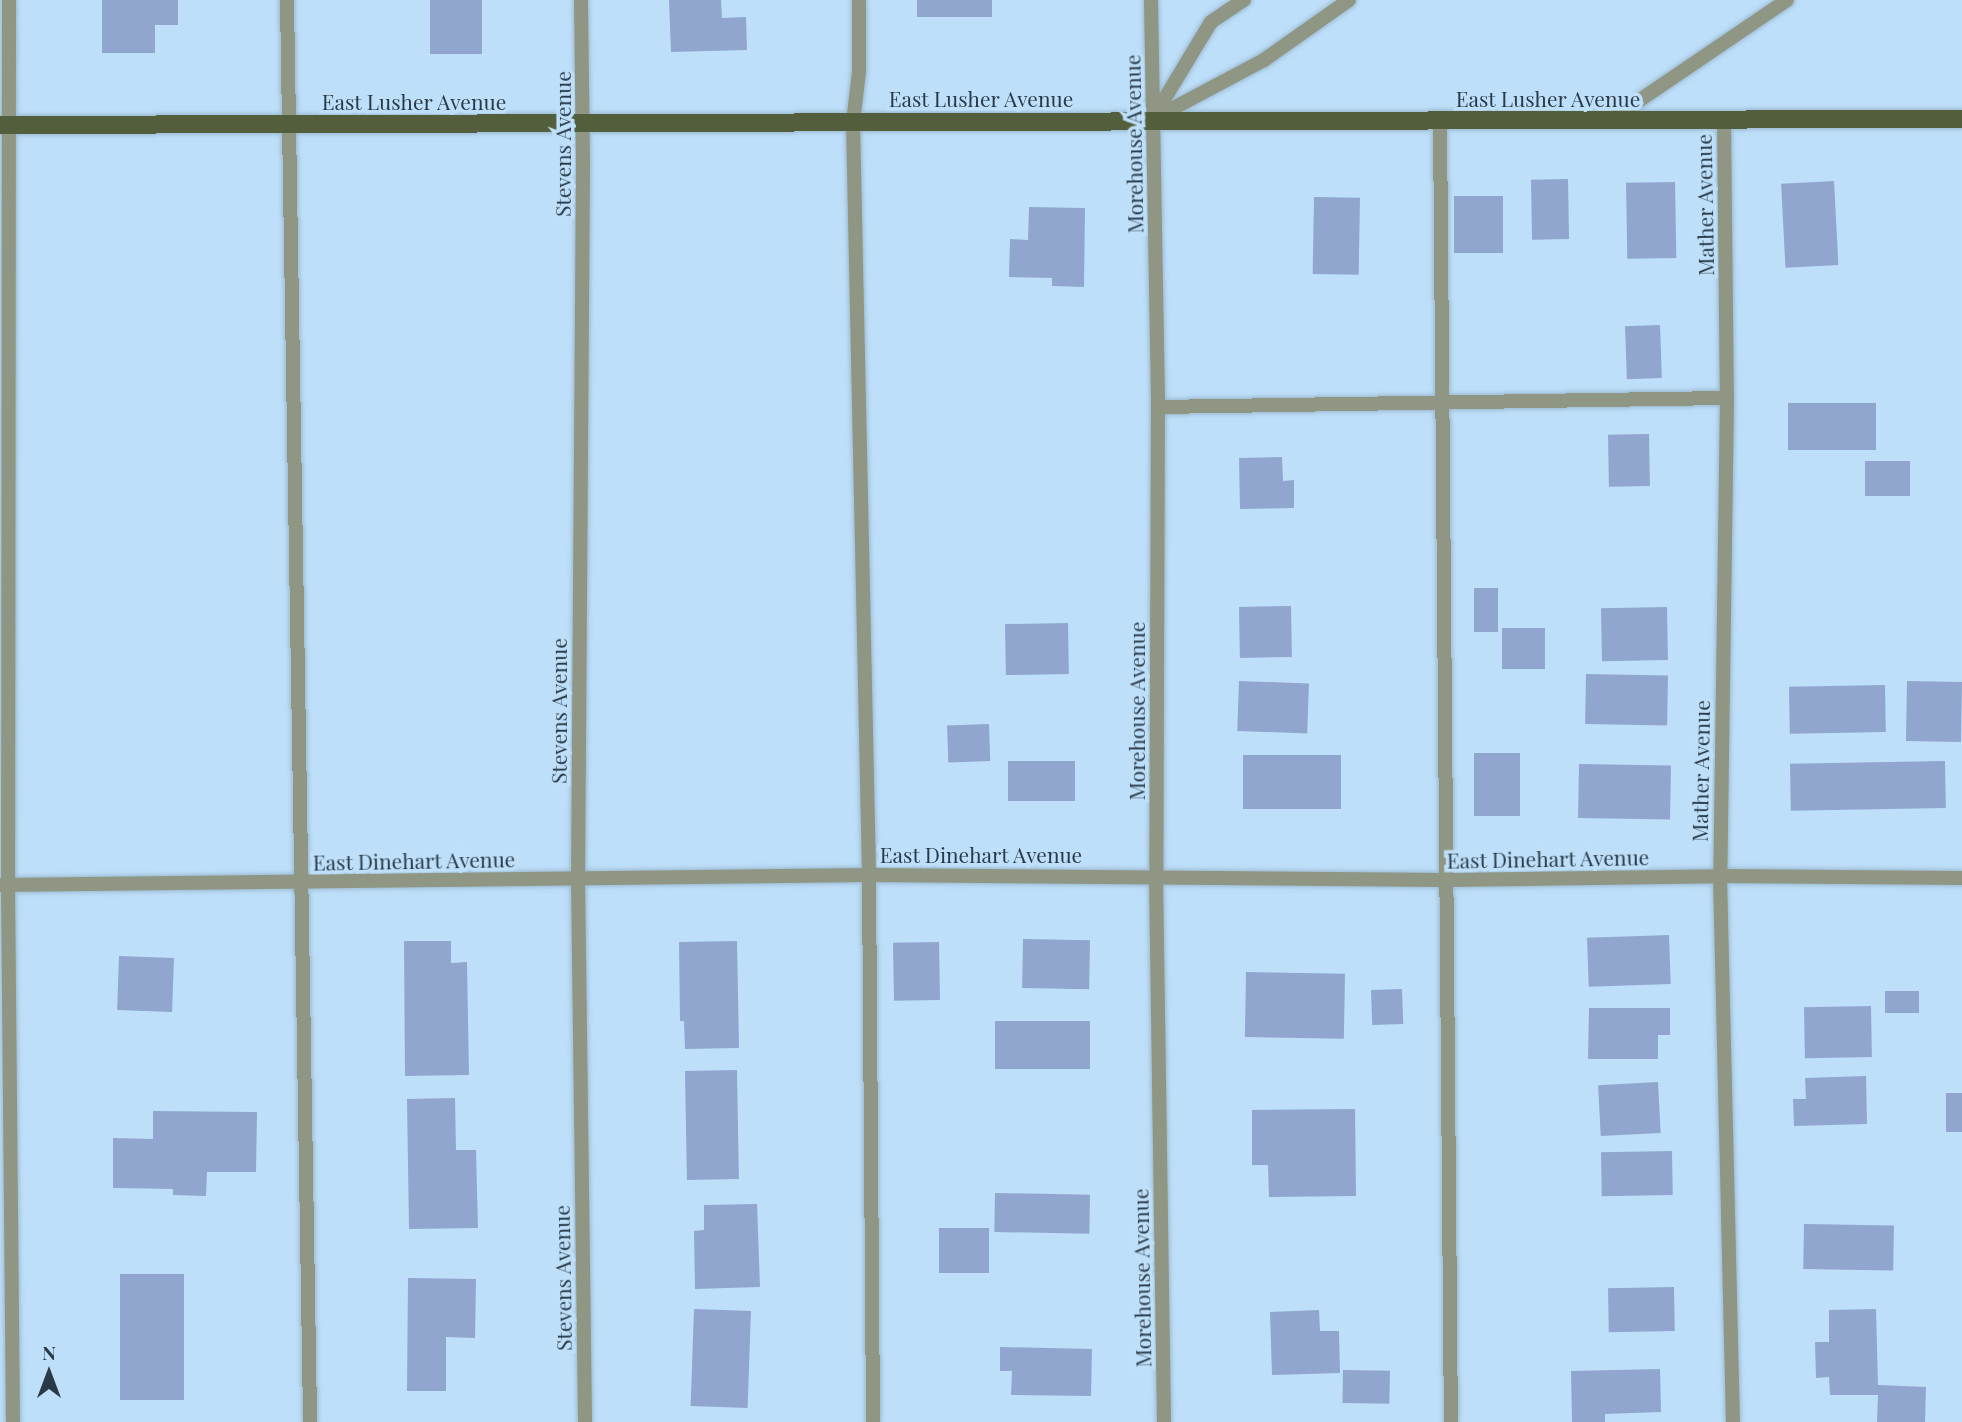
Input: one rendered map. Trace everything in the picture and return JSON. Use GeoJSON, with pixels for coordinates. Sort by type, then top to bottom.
{"type":"FeatureCollection","features":[{"type":"Feature","properties":{"kind":"main road","name":"East Lusher Avenue"},"geometry":{"type":"LineString","coordinates":[[6,125],[1962,119]]}},
{"type":"Feature","properties":{"kind":"street"},"geometry":{"type":"LineString","coordinates":[[9,0],[6,125],[4,885],[13,1422]]}},
{"type":"Feature","properties":{"kind":"street"},"geometry":{"type":"LineString","coordinates":[[287,0],[299,883],[310,1422]]}},
{"type":"Feature","properties":{"kind":"street","name":"Stevens Avenue"},"geometry":{"type":"LineString","coordinates":[[581,0],[583,123],[578,878],[585,1422]]}},
{"type":"Feature","properties":{"kind":"street"},"geometry":{"type":"LineString","coordinates":[[859,0],[859,72],[853,122],[869,875],[873,1422]]}},
{"type":"Feature","properties":{"kind":"street","name":"Morehouse Avenue"},"geometry":{"type":"LineString","coordinates":[[1151,0],[1158,407],[1157,876],[1164,1422]]}},
{"type":"Feature","properties":{"kind":"street"},"geometry":{"type":"LineString","coordinates":[[1153,120],[1211,22],[1244,0]]}},
{"type":"Feature","properties":{"kind":"street"},"geometry":{"type":"LineString","coordinates":[[1153,120],[1264,60],[1349,0]]}},
{"type":"Feature","properties":{"kind":"street"},"geometry":{"type":"LineString","coordinates":[[1609,121],[1787,0]]}},
{"type":"Feature","properties":{"kind":"street"},"geometry":{"type":"LineString","coordinates":[[1440,120],[1451,1422]]}},
{"type":"Feature","properties":{"kind":"street","name":"Mather Avenue"},"geometry":{"type":"LineString","coordinates":[[1724,121],[1727,398],[1720,876],[1733,1422]]}},
{"type":"Feature","properties":{"kind":"street"},"geometry":{"type":"LineString","coordinates":[[1158,407],[1442,405],[1727,398]]}},
{"type":"Feature","properties":{"kind":"street","name":"East Dinehart Avenue"},"geometry":{"type":"LineString","coordinates":[[4,885],[869,875],[1446,880],[1720,876],[1962,878]]}},
{"type":"Feature","properties":{"kind":"building"},"geometry":{"type":"Polygon","coordinates":[[[102,0],[178,0],[178,25],[155,25],[155,53],[102,53],[102,0]]]}},
{"type":"Feature","properties":{"kind":"building"},"geometry":{"type":"Polygon","coordinates":[[[430,0],[482,0],[482,54],[430,54],[430,0]]]}},
{"type":"Feature","properties":{"kind":"building"},"geometry":{"type":"Polygon","coordinates":[[[669,0],[721,0],[722,18],[746,17],[747,50],[671,52],[669,0]]]}},
{"type":"Feature","properties":{"kind":"building"},"geometry":{"type":"Polygon","coordinates":[[[917,0],[992,0],[992,17],[917,17],[917,0]]]}},
{"type":"Feature","properties":{"kind":"building"},"geometry":{"type":"Polygon","coordinates":[[[1568,179],[1569,239],[1532,240],[1531,180],[1568,179]]]}},
{"type":"Feature","properties":{"kind":"building"},"geometry":{"type":"Polygon","coordinates":[[[1834,181],[1838,265],[1785,268],[1781,184],[1834,181]]]}},
{"type":"Feature","properties":{"kind":"building"},"geometry":{"type":"Polygon","coordinates":[[[1675,182],[1676,258],[1627,259],[1626,183],[1675,182]]]}},
{"type":"Feature","properties":{"kind":"building"},"geometry":{"type":"Polygon","coordinates":[[[1454,196],[1503,196],[1503,253],[1454,253],[1454,196]]]}},
{"type":"Feature","properties":{"kind":"building"},"geometry":{"type":"Polygon","coordinates":[[[1314,197],[1360,198],[1359,275],[1313,274],[1314,197]]]}},
{"type":"Feature","properties":{"kind":"building"},"geometry":{"type":"Polygon","coordinates":[[[1029,207],[1085,208],[1084,287],[1052,286],[1052,278],[1009,277],[1010,239],[1028,240],[1029,207]]]}},
{"type":"Feature","properties":{"kind":"building"},"geometry":{"type":"Polygon","coordinates":[[[1660,325],[1662,378],[1627,379],[1625,326],[1660,325]]]}},
{"type":"Feature","properties":{"kind":"building"},"geometry":{"type":"Polygon","coordinates":[[[1788,403],[1876,403],[1876,450],[1788,450],[1788,403]]]}},
{"type":"Feature","properties":{"kind":"building"},"geometry":{"type":"Polygon","coordinates":[[[1649,434],[1650,486],[1609,487],[1608,435],[1649,434]]]}},
{"type":"Feature","properties":{"kind":"building"},"geometry":{"type":"Polygon","coordinates":[[[1282,457],[1283,481],[1294,480],[1294,508],[1240,509],[1239,458],[1282,457]]]}},
{"type":"Feature","properties":{"kind":"building"},"geometry":{"type":"Polygon","coordinates":[[[1865,461],[1910,461],[1910,496],[1865,496],[1865,461]]]}},
{"type":"Feature","properties":{"kind":"building"},"geometry":{"type":"Polygon","coordinates":[[[1474,588],[1498,588],[1498,632],[1474,632],[1474,588]]]}},
{"type":"Feature","properties":{"kind":"building"},"geometry":{"type":"Polygon","coordinates":[[[1291,606],[1292,657],[1240,658],[1239,607],[1291,606]]]}},
{"type":"Feature","properties":{"kind":"building"},"geometry":{"type":"Polygon","coordinates":[[[1667,607],[1668,660],[1602,661],[1601,608],[1667,607]]]}},
{"type":"Feature","properties":{"kind":"building"},"geometry":{"type":"Polygon","coordinates":[[[1068,623],[1069,674],[1006,675],[1005,624],[1068,623]]]}},
{"type":"Feature","properties":{"kind":"building"},"geometry":{"type":"Polygon","coordinates":[[[1502,628],[1545,628],[1545,669],[1502,669],[1502,628]]]}},
{"type":"Feature","properties":{"kind":"building"},"geometry":{"type":"Polygon","coordinates":[[[1586,674],[1668,675],[1667,725],[1585,724],[1586,674]]]}},
{"type":"Feature","properties":{"kind":"building"},"geometry":{"type":"Polygon","coordinates":[[[1239,681],[1309,683],[1307,733],[1237,731],[1239,681]]]}},
{"type":"Feature","properties":{"kind":"building"},"geometry":{"type":"Polygon","coordinates":[[[1907,681],[1962,682],[1961,742],[1906,741],[1907,681]]]}},
{"type":"Feature","properties":{"kind":"building"},"geometry":{"type":"Polygon","coordinates":[[[1885,685],[1886,732],[1790,734],[1789,687],[1885,685]]]}},
{"type":"Feature","properties":{"kind":"building"},"geometry":{"type":"Polygon","coordinates":[[[989,724],[990,761],[948,762],[947,725],[989,724]]]}},
{"type":"Feature","properties":{"kind":"building"},"geometry":{"type":"Polygon","coordinates":[[[1474,753],[1520,753],[1520,816],[1474,816],[1474,753]]]}},
{"type":"Feature","properties":{"kind":"building"},"geometry":{"type":"Polygon","coordinates":[[[1243,755],[1341,755],[1341,809],[1243,809],[1243,755]]]}},
{"type":"Feature","properties":{"kind":"building"},"geometry":{"type":"Polygon","coordinates":[[[1008,761],[1075,761],[1075,801],[1008,801],[1008,761]]]}},
{"type":"Feature","properties":{"kind":"building"},"geometry":{"type":"Polygon","coordinates":[[[1945,761],[1946,808],[1791,811],[1790,764],[1945,761]]]}},
{"type":"Feature","properties":{"kind":"building"},"geometry":{"type":"Polygon","coordinates":[[[1579,764],[1671,766],[1670,820],[1578,818],[1579,764]]]}},
{"type":"Feature","properties":{"kind":"building"},"geometry":{"type":"Polygon","coordinates":[[[1669,935],[1671,984],[1589,987],[1587,938],[1669,935]]]}},
{"type":"Feature","properties":{"kind":"building"},"geometry":{"type":"Polygon","coordinates":[[[1023,939],[1090,940],[1089,989],[1022,988],[1023,939]]]}},
{"type":"Feature","properties":{"kind":"building"},"geometry":{"type":"Polygon","coordinates":[[[404,941],[451,941],[451,963],[467,962],[469,1075],[405,1076],[404,941]]]}},
{"type":"Feature","properties":{"kind":"building"},"geometry":{"type":"Polygon","coordinates":[[[737,941],[739,1048],[685,1049],[684,1021],[680,1021],[679,942],[737,941]]]}},
{"type":"Feature","properties":{"kind":"building"},"geometry":{"type":"Polygon","coordinates":[[[939,942],[940,1000],[894,1001],[893,943],[939,942]]]}},
{"type":"Feature","properties":{"kind":"building"},"geometry":{"type":"Polygon","coordinates":[[[119,956],[174,958],[172,1012],[117,1010],[119,956]]]}},
{"type":"Feature","properties":{"kind":"building"},"geometry":{"type":"Polygon","coordinates":[[[1246,972],[1345,974],[1344,1039],[1245,1037],[1246,972]]]}},
{"type":"Feature","properties":{"kind":"building"},"geometry":{"type":"Polygon","coordinates":[[[1402,989],[1403,1024],[1372,1025],[1371,990],[1402,989]]]}},
{"type":"Feature","properties":{"kind":"building"},"geometry":{"type":"Polygon","coordinates":[[[1885,991],[1919,991],[1919,1013],[1885,1013],[1885,991]]]}},
{"type":"Feature","properties":{"kind":"building"},"geometry":{"type":"Polygon","coordinates":[[[1871,1006],[1872,1057],[1805,1058],[1804,1007],[1871,1006]]]}},
{"type":"Feature","properties":{"kind":"building"},"geometry":{"type":"Polygon","coordinates":[[[1589,1008],[1670,1008],[1670,1035],[1658,1035],[1658,1059],[1588,1059],[1589,1008]]]}},
{"type":"Feature","properties":{"kind":"building"},"geometry":{"type":"Polygon","coordinates":[[[995,1021],[1090,1021],[1090,1069],[995,1069],[995,1021]]]}},
{"type":"Feature","properties":{"kind":"building"},"geometry":{"type":"Polygon","coordinates":[[[737,1070],[739,1179],[687,1180],[685,1071],[737,1070]]]}},
{"type":"Feature","properties":{"kind":"building"},"geometry":{"type":"Polygon","coordinates":[[[1866,1076],[1867,1124],[1794,1126],[1793,1099],[1806,1099],[1805,1078],[1866,1076]]]}},
{"type":"Feature","properties":{"kind":"building"},"geometry":{"type":"Polygon","coordinates":[[[1658,1082],[1661,1133],[1601,1136],[1598,1085],[1658,1082]]]}},
{"type":"Feature","properties":{"kind":"building"},"geometry":{"type":"Polygon","coordinates":[[[1946,1093],[1962,1093],[1962,1132],[1946,1132],[1946,1093]]]}},
{"type":"Feature","properties":{"kind":"building"},"geometry":{"type":"Polygon","coordinates":[[[455,1098],[456,1150],[476,1150],[478,1228],[409,1229],[407,1099],[455,1098]]]}},
{"type":"Feature","properties":{"kind":"building"},"geometry":{"type":"Polygon","coordinates":[[[1355,1109],[1356,1196],[1269,1197],[1268,1165],[1252,1165],[1252,1110],[1355,1109]]]}},
{"type":"Feature","properties":{"kind":"building"},"geometry":{"type":"Polygon","coordinates":[[[153,1111],[257,1112],[256,1172],[207,1172],[206,1196],[173,1195],[173,1189],[113,1188],[113,1138],[153,1139],[153,1111]]]}},
{"type":"Feature","properties":{"kind":"building"},"geometry":{"type":"Polygon","coordinates":[[[1672,1151],[1673,1195],[1602,1196],[1601,1152],[1672,1151]]]}},
{"type":"Feature","properties":{"kind":"building"},"geometry":{"type":"Polygon","coordinates":[[[995,1193],[1090,1195],[1089,1234],[994,1232],[995,1193]]]}},
{"type":"Feature","properties":{"kind":"building"},"geometry":{"type":"Polygon","coordinates":[[[757,1204],[760,1287],[695,1289],[694,1231],[704,1230],[704,1205],[757,1204]]]}},
{"type":"Feature","properties":{"kind":"building"},"geometry":{"type":"Polygon","coordinates":[[[1804,1224],[1894,1226],[1893,1271],[1803,1269],[1804,1224]]]}},
{"type":"Feature","properties":{"kind":"building"},"geometry":{"type":"Polygon","coordinates":[[[939,1228],[989,1228],[989,1273],[939,1273],[939,1228]]]}},
{"type":"Feature","properties":{"kind":"building"},"geometry":{"type":"Polygon","coordinates":[[[120,1274],[184,1274],[184,1400],[120,1400],[120,1274]]]}},
{"type":"Feature","properties":{"kind":"building"},"geometry":{"type":"Polygon","coordinates":[[[408,1278],[476,1279],[475,1338],[446,1337],[446,1391],[407,1391],[408,1278]]]}},
{"type":"Feature","properties":{"kind":"building"},"geometry":{"type":"Polygon","coordinates":[[[1674,1287],[1675,1331],[1609,1332],[1608,1288],[1674,1287]]]}},
{"type":"Feature","properties":{"kind":"building"},"geometry":{"type":"Polygon","coordinates":[[[694,1309],[751,1311],[748,1408],[691,1406],[694,1309]]]}},
{"type":"Feature","properties":{"kind":"building"},"geometry":{"type":"Polygon","coordinates":[[[1876,1309],[1878,1385],[1926,1387],[1925,1422],[1877,1422],[1878,1395],[1830,1395],[1829,1377],[1816,1378],[1815,1342],[1829,1342],[1829,1310],[1876,1309]]]}},
{"type":"Feature","properties":{"kind":"building"},"geometry":{"type":"Polygon","coordinates":[[[1319,1310],[1320,1331],[1339,1331],[1340,1373],[1272,1375],[1270,1312],[1319,1310]]]}},
{"type":"Feature","properties":{"kind":"building"},"geometry":{"type":"Polygon","coordinates":[[[1000,1347],[1092,1349],[1091,1396],[1011,1395],[1012,1371],[1000,1371],[1000,1347]]]}},
{"type":"Feature","properties":{"kind":"building"},"geometry":{"type":"Polygon","coordinates":[[[1660,1369],[1661,1412],[1605,1414],[1605,1422],[1572,1422],[1571,1371],[1660,1369]]]}},
{"type":"Feature","properties":{"kind":"building"},"geometry":{"type":"Polygon","coordinates":[[[1343,1370],[1390,1371],[1389,1404],[1342,1403],[1343,1370]]]}}]}
